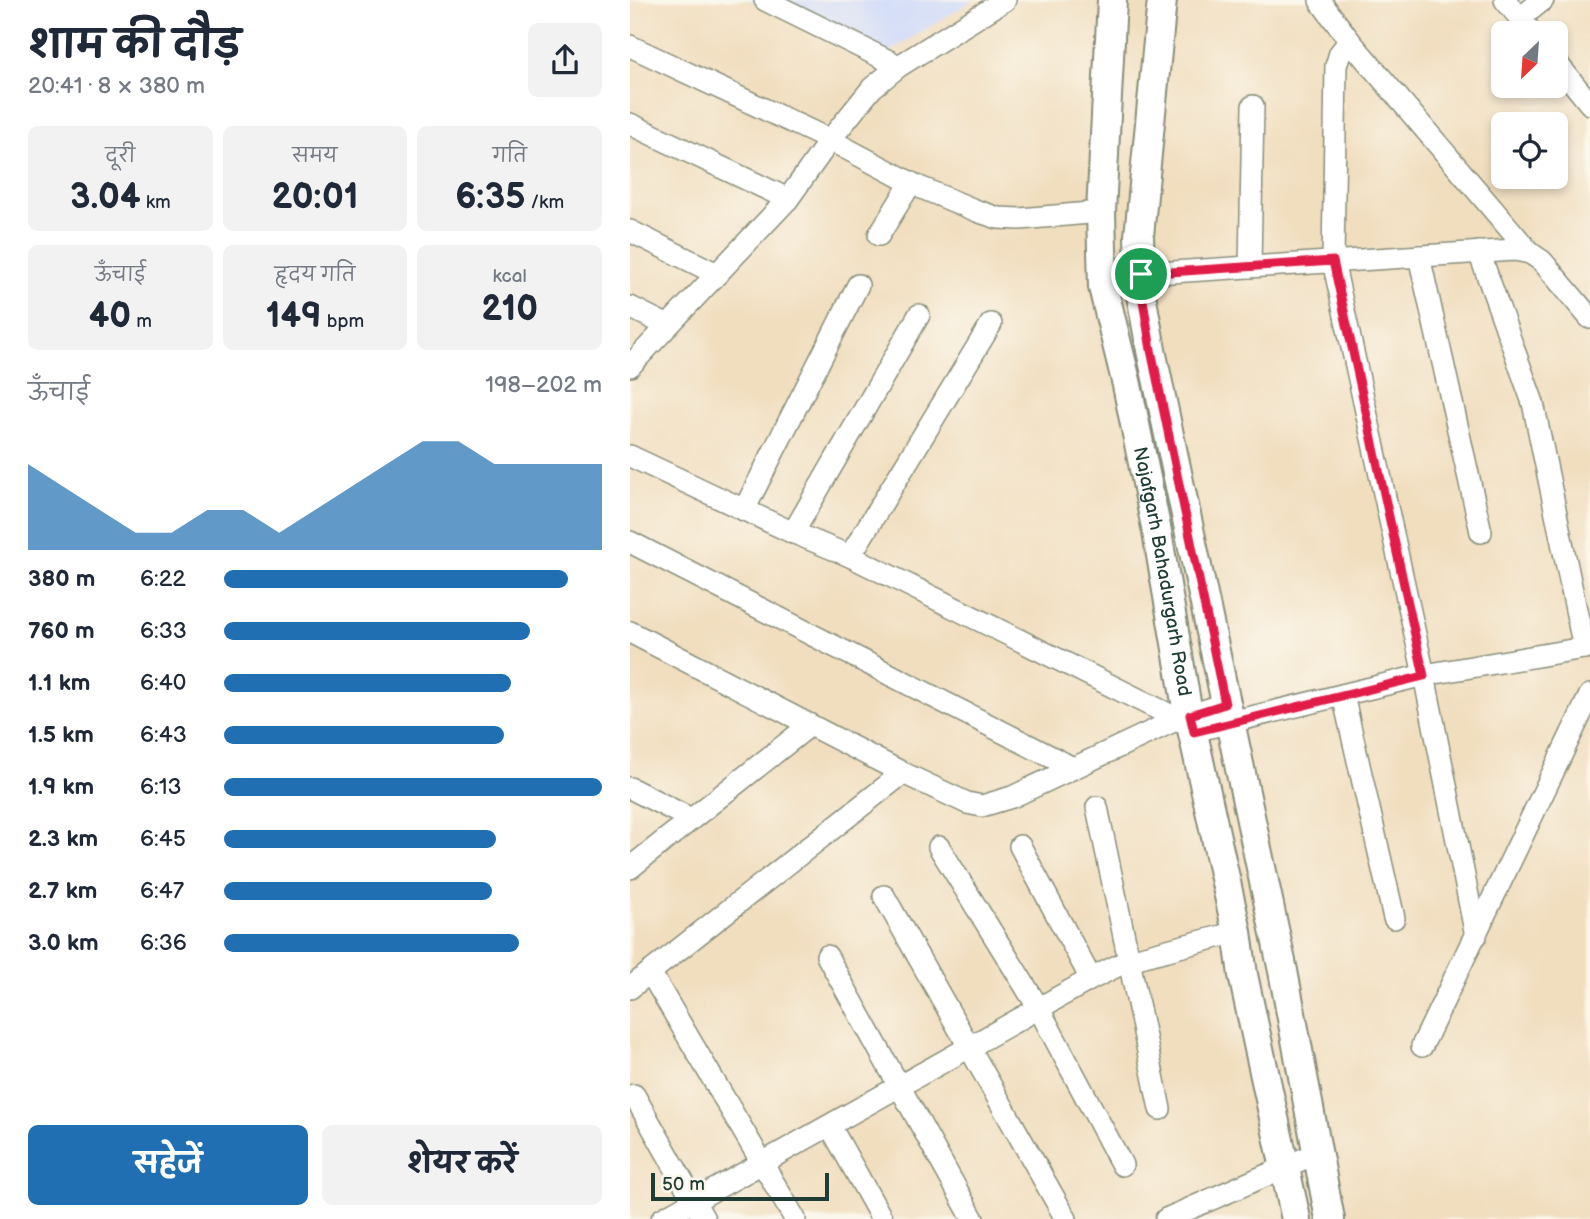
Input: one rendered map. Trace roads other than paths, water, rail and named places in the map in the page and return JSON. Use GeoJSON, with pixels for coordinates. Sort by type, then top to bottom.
{"type":"FeatureCollection","features":[{"type":"Feature","properties":{"kind":"main road","name":"Najafgarh Bahadurgarh Road"},"geometry":{"type":"LineString","coordinates":[[1112,0],[1101,212],[1103,287],[1127,385],[1157,532],[1186,702],[1187,722],[1237,932],[1243,975],[1296,1219]]}},
{"type":"Feature","properties":{"kind":"main road","name":"Najafgarh Bahadurgarh Road"},"geometry":{"type":"LineString","coordinates":[[1162,0],[1139,236],[1142,294],[1151,350],[1283,971],[1330,1219]]}},
{"type":"Feature","properties":{"kind":"street"},"geometry":{"type":"LineString","coordinates":[[765,0],[899,66]]}},
{"type":"Feature","properties":{"kind":"street"},"geometry":{"type":"LineString","coordinates":[[630,366],[788,199],[830,140],[872,88],[899,66],[1005,0]]}},
{"type":"Feature","properties":{"kind":"street"},"geometry":{"type":"LineString","coordinates":[[1505,0],[1522,21]]}},
{"type":"Feature","properties":{"kind":"street"},"geometry":{"type":"LineString","coordinates":[[1529,21],[1543,0]]}},
{"type":"Feature","properties":{"kind":"street"},"geometry":{"type":"LineString","coordinates":[[1320,1],[1350,41],[1530,253],[1542,261],[1590,318]]}},
{"type":"Feature","properties":{"kind":"street"},"geometry":{"type":"LineString","coordinates":[[1350,41],[1340,53],[1336,66],[1333,261],[1424,676],[1476,936]]}},
{"type":"Feature","properties":{"kind":"street"},"geometry":{"type":"LineString","coordinates":[[630,46],[830,140],[911,183],[998,218],[1020,219],[1101,212]]}},
{"type":"Feature","properties":{"kind":"street"},"geometry":{"type":"LineString","coordinates":[[1568,77],[1590,104]]}},
{"type":"Feature","properties":{"kind":"street"},"geometry":{"type":"LineString","coordinates":[[1250,267],[1253,106]]}},
{"type":"Feature","properties":{"kind":"street"},"geometry":{"type":"LineString","coordinates":[[630,124],[788,199]]}},
{"type":"Feature","properties":{"kind":"street"},"geometry":{"type":"LineString","coordinates":[[879,235],[911,183]]}},
{"type":"Feature","properties":{"kind":"street"},"geometry":{"type":"LineString","coordinates":[[630,231],[717,274]]}},
{"type":"Feature","properties":{"kind":"street"},"geometry":{"type":"LineString","coordinates":[[1141,274],[1514,250],[1530,253]]}},
{"type":"Feature","properties":{"kind":"street"},"geometry":{"type":"LineString","coordinates":[[630,632],[903,772],[967,803],[982,806],[1012,797],[1073,768],[1187,722],[1343,695],[1424,676],[1587,648],[1532,403],[1479,252]]}},
{"type":"Feature","properties":{"kind":"street"},"geometry":{"type":"LineString","coordinates":[[1419,256],[1481,532]]}},
{"type":"Feature","properties":{"kind":"street"},"geometry":{"type":"LineString","coordinates":[[744,510],[858,285]]}},
{"type":"Feature","properties":{"kind":"street"},"geometry":{"type":"LineString","coordinates":[[630,306],[668,326]]}},
{"type":"Feature","properties":{"kind":"street"},"geometry":{"type":"LineString","coordinates":[[793,533],[919,315]]}},
{"type":"Feature","properties":{"kind":"street"},"geometry":{"type":"LineString","coordinates":[[850,555],[991,324]]}},
{"type":"Feature","properties":{"kind":"street"},"geometry":{"type":"LineString","coordinates":[[630,456],[793,533],[850,555],[1187,722]]}},
{"type":"Feature","properties":{"kind":"street"},"geometry":{"type":"LineString","coordinates":[[630,542],[1073,768]]}},
{"type":"Feature","properties":{"kind":"street"},"geometry":{"type":"LineString","coordinates":[[1343,695],[1394,918]]}},
{"type":"Feature","properties":{"kind":"street"},"geometry":{"type":"LineString","coordinates":[[1422,1046],[1590,695]]}},
{"type":"Feature","properties":{"kind":"street"},"geometry":{"type":"LineString","coordinates":[[630,868],[810,725]]}},
{"type":"Feature","properties":{"kind":"street"},"geometry":{"type":"LineString","coordinates":[[630,988],[903,772]]}},
{"type":"Feature","properties":{"kind":"street"},"geometry":{"type":"LineString","coordinates":[[630,788],[691,819]]}},
{"type":"Feature","properties":{"kind":"street"},"geometry":{"type":"LineString","coordinates":[[1097,807],[1160,1109]]}},
{"type":"Feature","properties":{"kind":"street"},"geometry":{"type":"LineString","coordinates":[[1020,846],[1091,979]]}},
{"type":"Feature","properties":{"kind":"street"},"geometry":{"type":"LineString","coordinates":[[939,847],[1038,1007],[1122,1165]]}},
{"type":"Feature","properties":{"kind":"street"},"geometry":{"type":"LineString","coordinates":[[884,896],[1066,1219]]}},
{"type":"Feature","properties":{"kind":"street"},"geometry":{"type":"LineString","coordinates":[[662,1219],[699,1210],[762,1163],[1038,1007],[1129,960],[1237,932]]}},
{"type":"Feature","properties":{"kind":"street"},"geometry":{"type":"LineString","coordinates":[[827,956],[973,1219]]}},
{"type":"Feature","properties":{"kind":"street"},"geometry":{"type":"LineString","coordinates":[[650,972],[795,1219]]}},
{"type":"Feature","properties":{"kind":"street"},"geometry":{"type":"LineString","coordinates":[[634,1095],[699,1210]]}},
{"type":"Feature","properties":{"kind":"street"},"geometry":{"type":"LineString","coordinates":[[830,1126],[882,1219]]}},
{"type":"Feature","properties":{"kind":"street"},"geometry":{"type":"LineString","coordinates":[[1166,1219],[1317,1153]]}}]}
